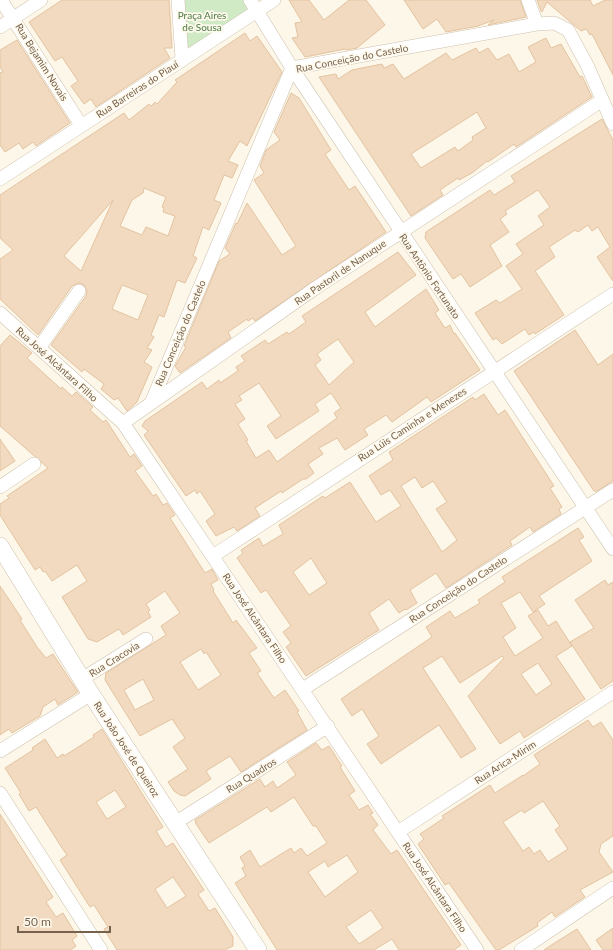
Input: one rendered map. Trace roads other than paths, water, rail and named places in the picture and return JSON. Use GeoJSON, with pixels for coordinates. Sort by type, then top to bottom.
{"type":"FeatureCollection","features":[{"type":"Feature","properties":{"kind":"street","name":"Rua Bejamim Novais"},"geometry":{"type":"LineString","coordinates":[[1,0],[14,18],[81,125]]}},
{"type":"Feature","properties":{"kind":"street"},"geometry":{"type":"LineString","coordinates":[[0,27],[41,0]]}},
{"type":"Feature","properties":{"kind":"street"},"geometry":{"type":"LineString","coordinates":[[178,0],[182,59]]}},
{"type":"Feature","properties":{"kind":"street","name":"Rua Antônio Fortunato"},"geometry":{"type":"LineString","coordinates":[[250,0],[292,68],[613,550]]}},
{"type":"Feature","properties":{"kind":"street","name":"Rua Barreiras do Piauí"},"geometry":{"type":"LineString","coordinates":[[0,178],[182,59],[258,12],[274,0]]}},
{"type":"Feature","properties":{"kind":"street"},"geometry":{"type":"LineString","coordinates":[[528,0],[537,24]]}},
{"type":"Feature","properties":{"kind":"street","name":"Rua Conceição do Castelo"},"geometry":{"type":"LineString","coordinates":[[152,401],[292,68],[537,24],[554,23],[568,30],[587,65],[613,124]]}},
{"type":"Feature","properties":{"kind":"street","name":"Rua Pastoril de Nanuque"},"geometry":{"type":"LineString","coordinates":[[123,423],[152,401],[314,289],[602,101]]}},
{"type":"Feature","properties":{"kind":"street"},"geometry":{"type":"LineString","coordinates":[[39,348],[79,291]]}},
{"type":"Feature","properties":{"kind":"street","name":"Rua Lúis Caminha e Menezes"},"geometry":{"type":"LineString","coordinates":[[213,556],[493,370],[613,294]]}},
{"type":"Feature","properties":{"kind":"street","name":"Rua José Alcântara Filho"},"geometry":{"type":"LineString","coordinates":[[0,313],[123,423],[328,726],[477,950]]}},
{"type":"Feature","properties":{"kind":"street"},"geometry":{"type":"LineString","coordinates":[[0,487],[34,464]]}},
{"type":"Feature","properties":{"kind":"street","name":"Rua Conceição do Castelo"},"geometry":{"type":"LineString","coordinates":[[303,689],[584,507],[613,490]]}},
{"type":"Feature","properties":{"kind":"street","name":"Rua João José de Queiroz"},"geometry":{"type":"LineString","coordinates":[[0,546],[91,694],[175,823],[254,949]]}},
{"type":"Feature","properties":{"kind":"street","name":"Rua Cracovia"},"geometry":{"type":"LineString","coordinates":[[82,679],[146,639]]}},
{"type":"Feature","properties":{"kind":"street","name":"Rua Arica-Mirim"},"geometry":{"type":"LineString","coordinates":[[398,832],[613,692]]}},
{"type":"Feature","properties":{"kind":"street"},"geometry":{"type":"LineString","coordinates":[[0,751],[91,694]]}},
{"type":"Feature","properties":{"kind":"street","name":"Rua Quadros"},"geometry":{"type":"LineString","coordinates":[[175,823],[328,726]]}},
{"type":"Feature","properties":{"kind":"street"},"geometry":{"type":"LineString","coordinates":[[0,793],[101,950]]}},
{"type":"Feature","properties":{"kind":"street"},"geometry":{"type":"LineString","coordinates":[[521,950],[613,888]]}},
{"type":"Feature","properties":{"kind":"park label","name":"Praça Aires de Sousa"},"geometry":{"type":"Point","coordinates":[202,20]}}]}
